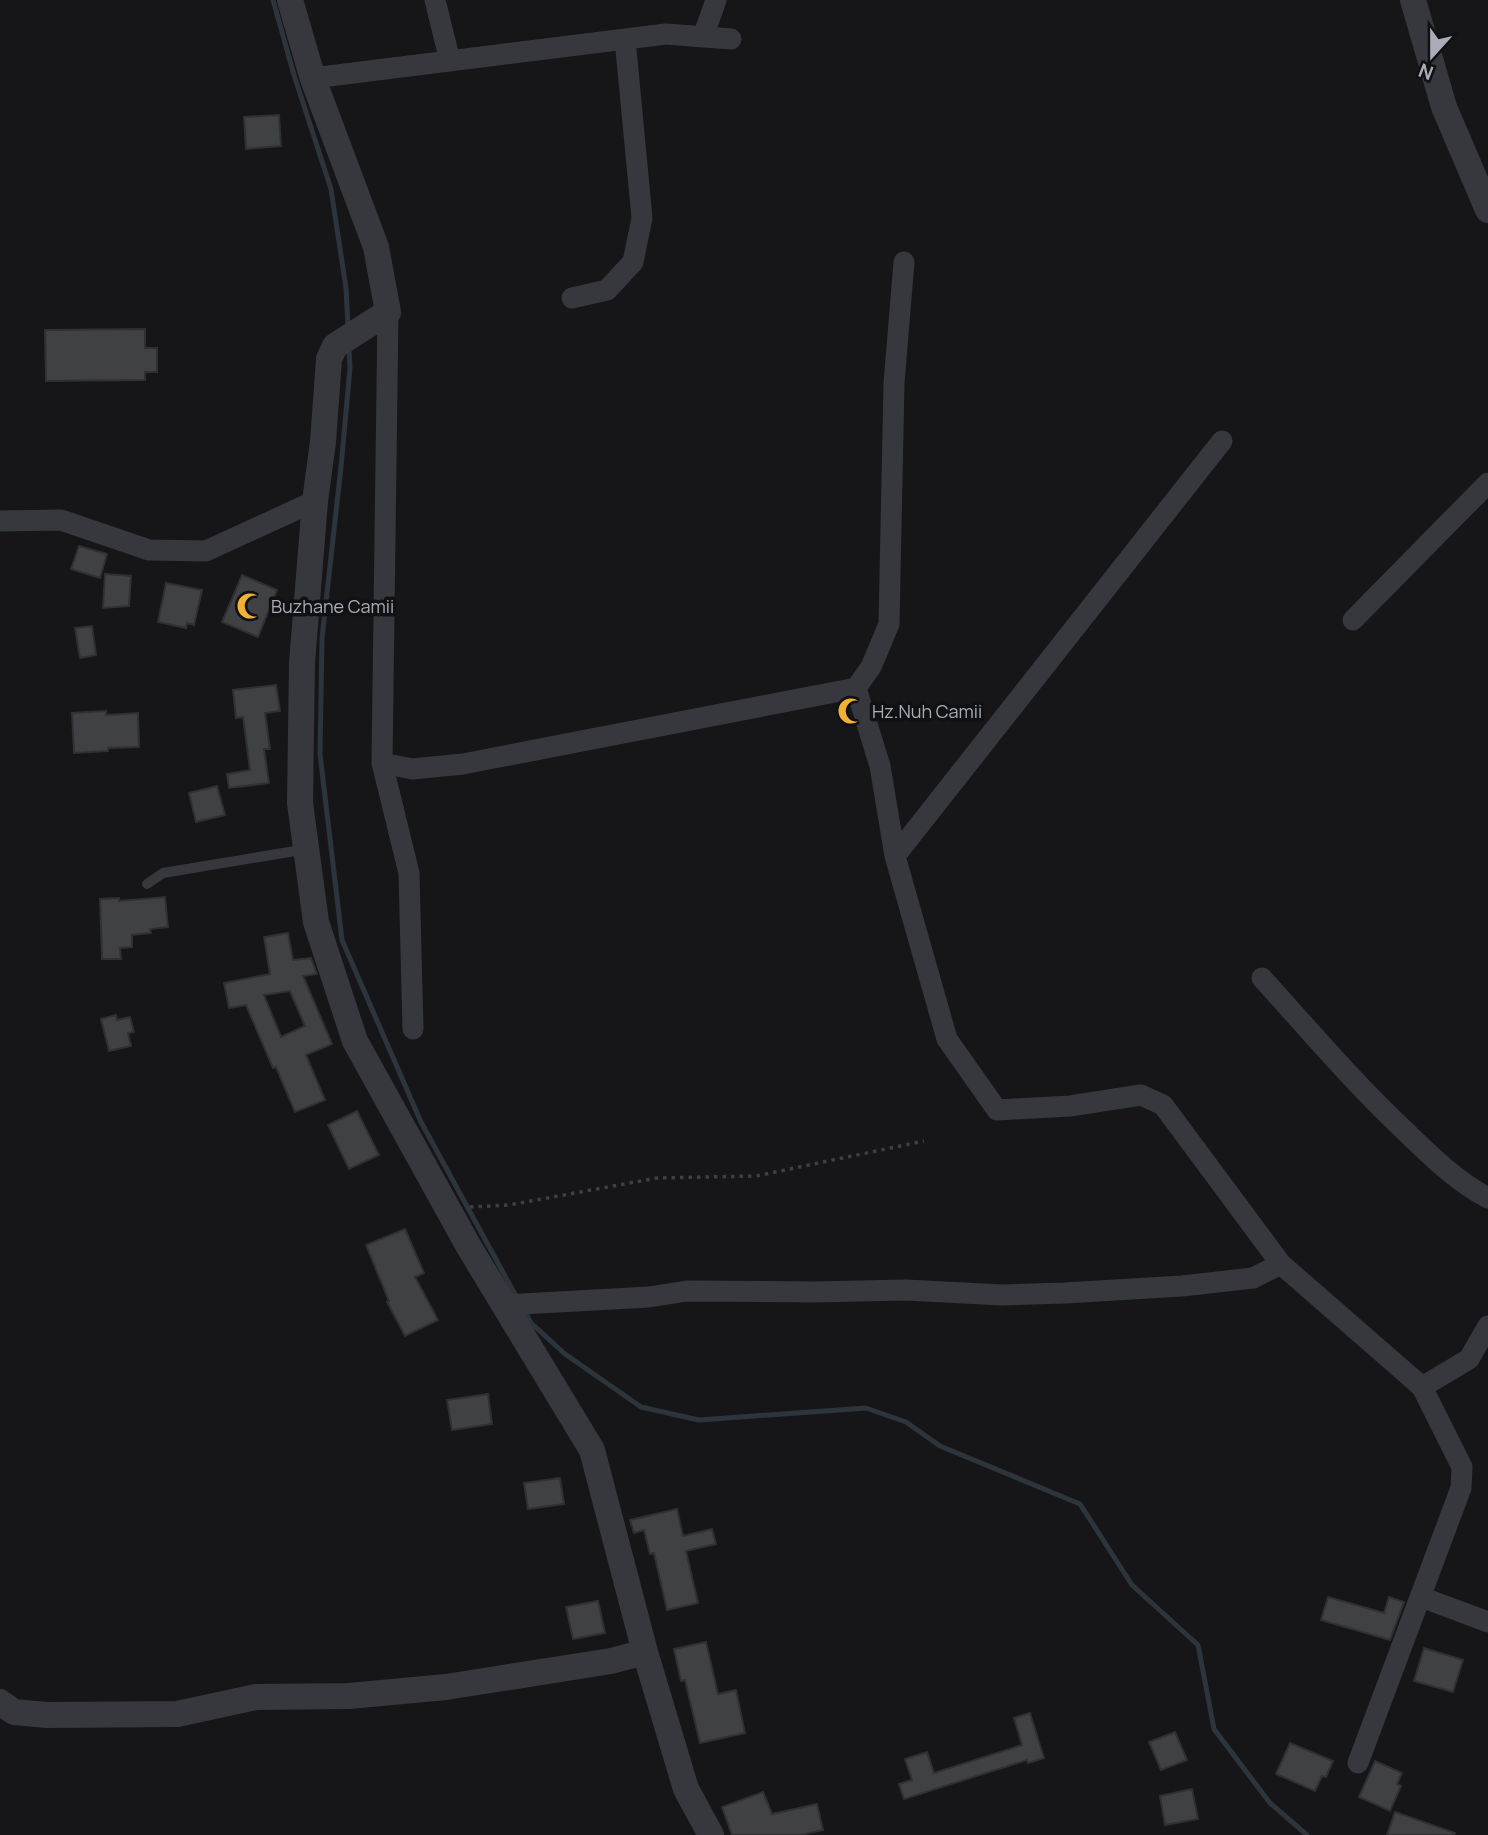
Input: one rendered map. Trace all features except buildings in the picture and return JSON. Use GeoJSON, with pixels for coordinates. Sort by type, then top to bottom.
{"type":"FeatureCollection","features":[{"type":"Feature","properties":{"kind":"street"},"geometry":{"type":"LineString","coordinates":[[290,0],[313,78],[376,247],[388,312],[382,763],[410,873],[413,1029]]}},
{"type":"Feature","properties":{"kind":"street"},"geometry":{"type":"LineString","coordinates":[[435,0],[450,61]]}},
{"type":"Feature","properties":{"kind":"street"},"geometry":{"type":"LineString","coordinates":[[704,37],[716,0]]}},
{"type":"Feature","properties":{"kind":"street"},"geometry":{"type":"LineString","coordinates":[[1413,0],[1444,107],[1488,210]]}},
{"type":"Feature","properties":{"kind":"street"},"geometry":{"type":"LineString","coordinates":[[313,78],[666,34],[731,38]]}},
{"type":"Feature","properties":{"kind":"street"},"geometry":{"type":"LineString","coordinates":[[572,298],[607,290],[633,262],[640,229],[642,218],[625,40]]}},
{"type":"Feature","properties":{"kind":"street"},"geometry":{"type":"LineString","coordinates":[[382,763],[412,769],[463,764],[856,688],[871,667],[889,624],[894,383],[904,262]]}},
{"type":"Feature","properties":{"kind":"street"},"geometry":{"type":"LineString","coordinates":[[388,312],[335,346],[329,359],[323,442],[314,501],[302,663],[300,803],[316,922],[355,1041],[468,1247],[592,1450],[645,1652],[686,1789],[711,1835]]}},
{"type":"Feature","properties":{"kind":"street"},"geometry":{"type":"LineString","coordinates":[[895,856],[1222,441]]}},
{"type":"Feature","properties":{"kind":"street"},"geometry":{"type":"LineString","coordinates":[[1353,620],[1488,483]]}},
{"type":"Feature","properties":{"kind":"street"},"geometry":{"type":"LineString","coordinates":[[0,521],[61,520],[149,550],[206,551],[314,501]]}},
{"type":"Feature","properties":{"kind":"street"},"geometry":{"type":"LineString","coordinates":[[856,688],[880,766],[895,856],[947,1039],[997,1110],[1070,1106],[1141,1095],[1163,1105],[1281,1264],[1422,1387],[1462,1466],[1461,1488],[1358,1763]]}},
{"type":"Feature","properties":{"kind":"street"},"geometry":{"type":"LineString","coordinates":[[1262,978],[1365,1093],[1440,1165],[1474,1191],[1488,1198]]}},
{"type":"Feature","properties":{"kind":"street"},"geometry":{"type":"LineString","coordinates":[[503,1304],[649,1297],[687,1291],[906,1290],[1002,1295],[1065,1293],[1182,1286],[1253,1278],[1281,1264]]}},
{"type":"Feature","properties":{"kind":"street"},"geometry":{"type":"LineString","coordinates":[[1422,1387],[1469,1359],[1488,1326]]}},
{"type":"Feature","properties":{"kind":"street"},"geometry":{"type":"LineString","coordinates":[[1421,1597],[1488,1622]]}},
{"type":"Feature","properties":{"kind":"street"},"geometry":{"type":"LineString","coordinates":[[0,1702],[14,1712],[47,1715],[177,1714],[256,1697],[349,1696],[446,1687],[611,1661],[645,1652]]}},
{"type":"Feature","properties":{"kind":"lane"},"geometry":{"type":"LineString","coordinates":[[147,884],[163,873],[307,849]]}},
{"type":"Feature","properties":{"kind":"path"},"geometry":{"type":"LineString","coordinates":[[484,1207],[509,1205],[657,1178],[756,1176],[924,1141]]}},
{"type":"Feature","properties":{"kind":"waterway"},"geometry":{"type":"LineString","coordinates":[[273,0],[331,189],[346,288],[348,327]]}},
{"type":"Feature","properties":{"kind":"waterway"},"geometry":{"type":"LineString","coordinates":[[349,347],[350,368],[341,467],[322,638],[320,754],[342,940],[421,1122],[517,1298]]}},
{"type":"Feature","properties":{"kind":"waterway"},"geometry":{"type":"LineString","coordinates":[[524,1309],[531,1323],[565,1354],[641,1407],[699,1420],[866,1408],[906,1422],[940,1446],[1080,1504],[1132,1585],[1198,1645],[1214,1729],[1270,1803],[1307,1835]]}},
{"type":"Feature","properties":{"kind":"place","name":"Buzhane Camii"},"geometry":{"type":"Point","coordinates":[250,606]}},
{"type":"Feature","properties":{"kind":"place","name":"Hz.Nuh Camii"},"geometry":{"type":"Point","coordinates":[851,711]}}]}
